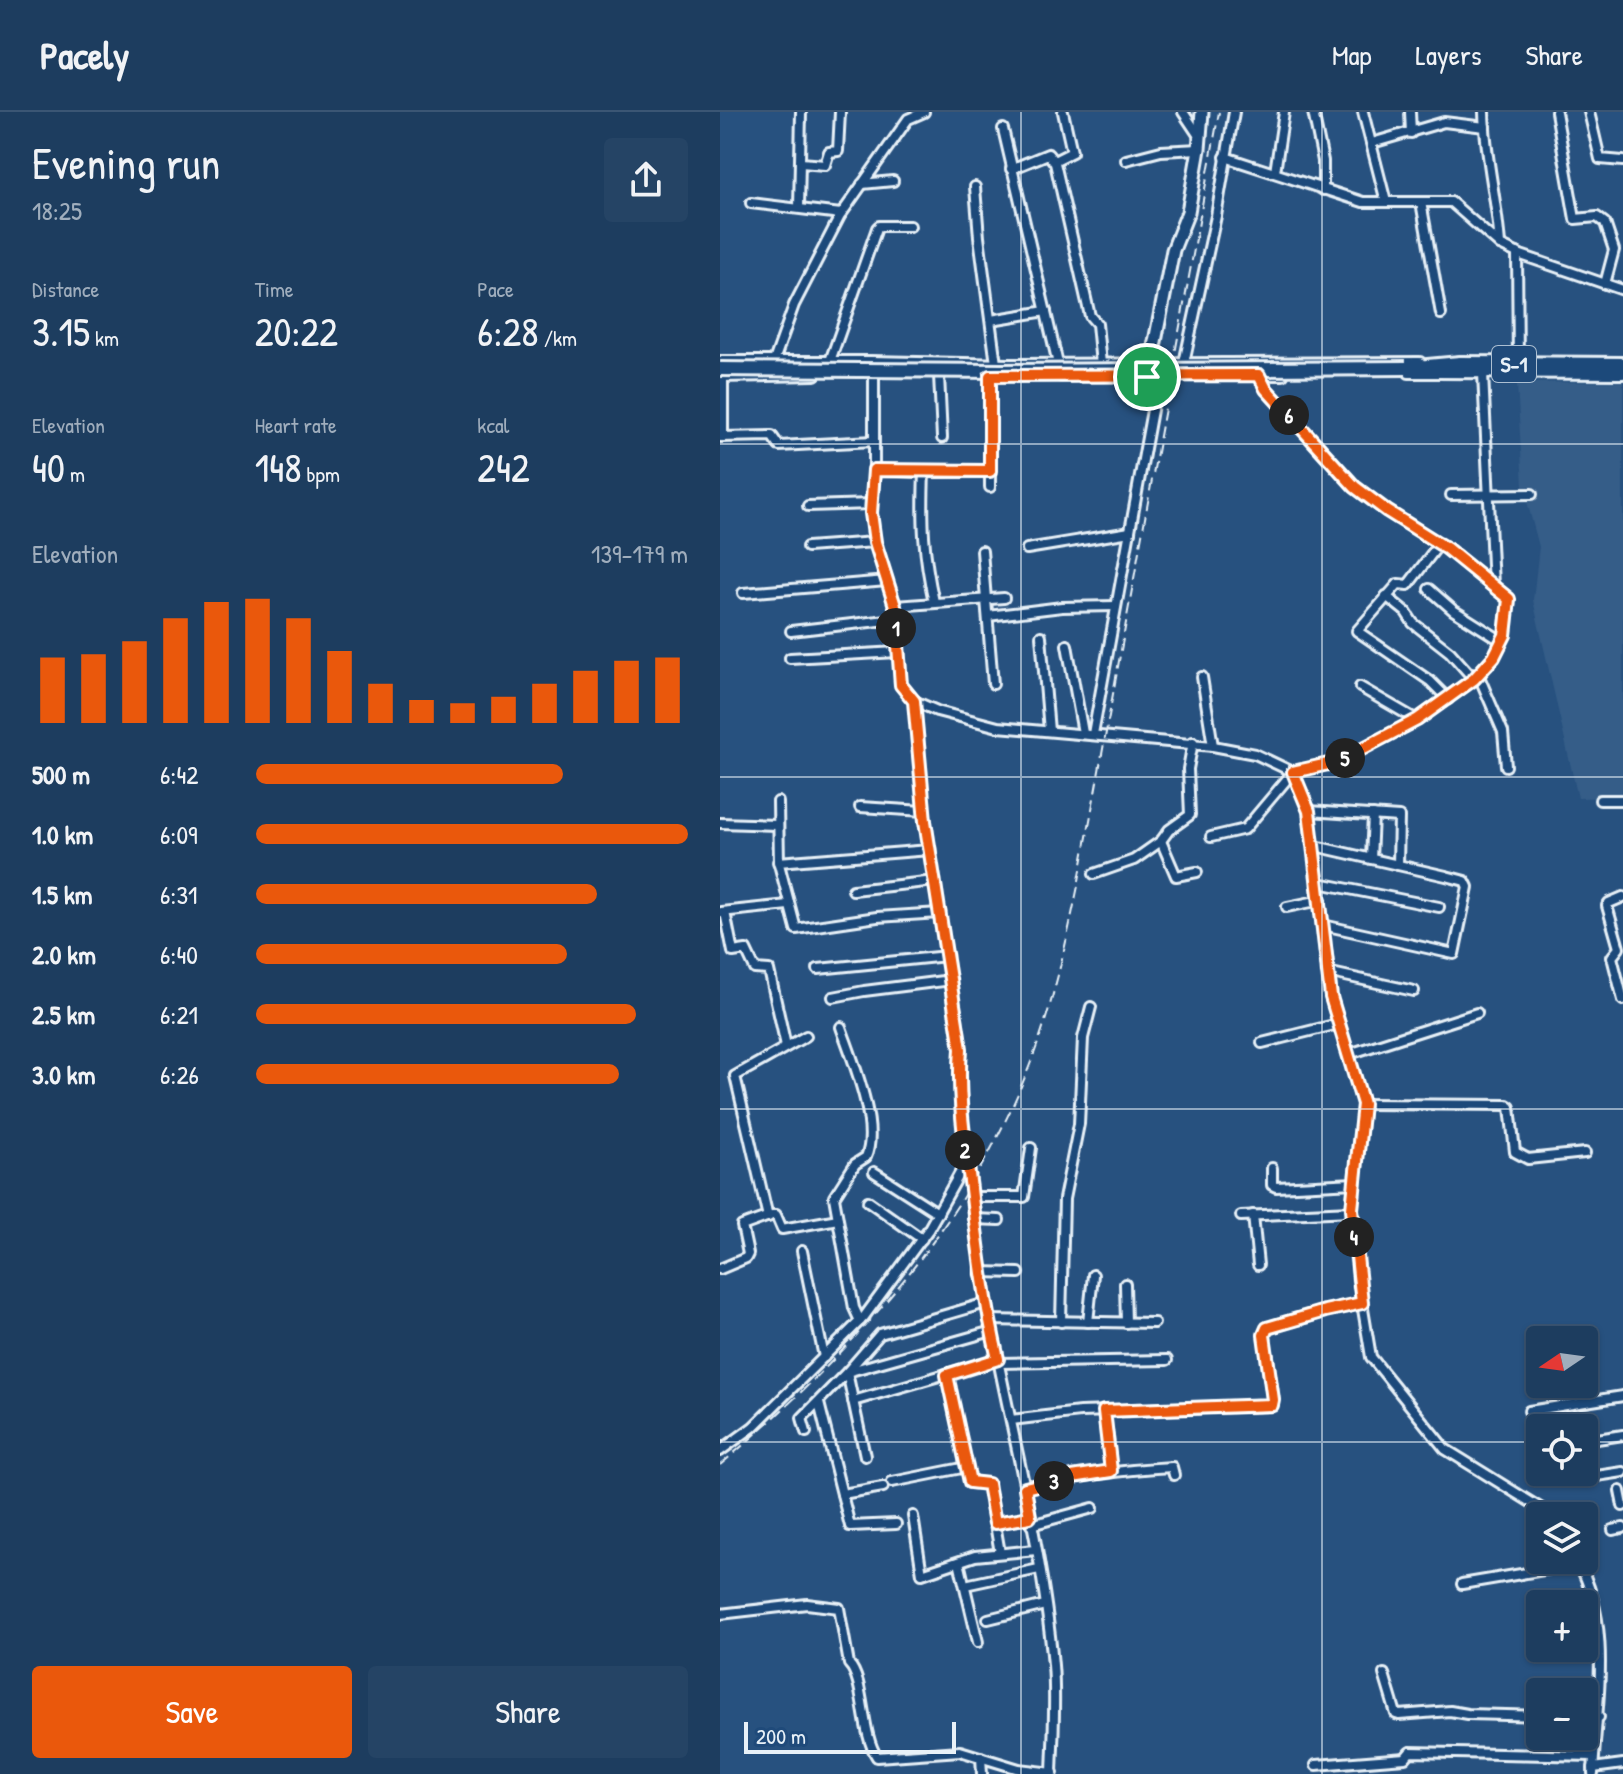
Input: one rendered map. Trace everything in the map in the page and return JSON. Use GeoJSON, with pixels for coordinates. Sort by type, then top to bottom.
{"type":"FeatureCollection","features":[{"type":"Feature","properties":{"kind":"main road","name":"S-1"},"geometry":{"type":"LineString","coordinates":[[721,374],[1623,364]]}},
{"type":"Feature","properties":{"kind":"main road","name":"S-1"},"geometry":{"type":"LineString","coordinates":[[1460,368],[1483,373],[1623,372]]}},
{"type":"Feature","properties":{"kind":"street"},"geometry":{"type":"LineString","coordinates":[[799,208],[801,112]]}},
{"type":"Feature","properties":{"kind":"street"},"geometry":{"type":"LineString","coordinates":[[801,163],[825,165],[829,152],[838,151],[840,112]]}},
{"type":"Feature","properties":{"kind":"street"},"geometry":{"type":"LineString","coordinates":[[774,361],[794,305],[841,214],[908,119],[924,112]]}},
{"type":"Feature","properties":{"kind":"street"},"geometry":{"type":"LineString","coordinates":[[1054,161],[1072,152],[1063,112]]}},
{"type":"Feature","properties":{"kind":"street"},"geometry":{"type":"LineString","coordinates":[[1183,112],[1199,142]]}},
{"type":"Feature","properties":{"kind":"street"},"geometry":{"type":"LineString","coordinates":[[1147,377],[1173,250],[1188,212],[1202,112]]}},
{"type":"Feature","properties":{"kind":"street"},"geometry":{"type":"LineString","coordinates":[[1184,363],[1216,216],[1234,112]]}},
{"type":"Feature","properties":{"kind":"street"},"geometry":{"type":"LineString","coordinates":[[1275,172],[1284,112]]}},
{"type":"Feature","properties":{"kind":"street"},"geometry":{"type":"LineString","coordinates":[[1313,112],[1323,161],[1323,190]]}},
{"type":"Feature","properties":{"kind":"street"},"geometry":{"type":"LineString","coordinates":[[1363,112],[1386,202]]}},
{"type":"Feature","properties":{"kind":"street"},"geometry":{"type":"LineString","coordinates":[[1410,112],[1411,133]]}},
{"type":"Feature","properties":{"kind":"street"},"geometry":{"type":"LineString","coordinates":[[1484,112],[1486,149],[1498,209],[1500,245]]}},
{"type":"Feature","properties":{"kind":"street"},"geometry":{"type":"LineString","coordinates":[[1556,112],[1575,219],[1601,219],[1618,251],[1605,284]]}},
{"type":"Feature","properties":{"kind":"street"},"geometry":{"type":"LineString","coordinates":[[1589,112],[1600,159],[1623,161]]}},
{"type":"Feature","properties":{"kind":"street"},"geometry":{"type":"LineString","coordinates":[[1372,143],[1444,122],[1485,127]]}},
{"type":"Feature","properties":{"kind":"street"},"geometry":{"type":"LineString","coordinates":[[1003,129],[1058,364]]}},
{"type":"Feature","properties":{"kind":"street"},"geometry":{"type":"LineString","coordinates":[[1126,160],[1199,142]]}},
{"type":"Feature","properties":{"kind":"street"},"geometry":{"type":"LineString","coordinates":[[1011,169],[1048,154],[1054,161],[1090,316],[1097,324],[1101,364]]}},
{"type":"Feature","properties":{"kind":"street"},"geometry":{"type":"LineString","coordinates":[[1225,157],[1363,202],[1451,202],[1500,245],[1623,290]]}},
{"type":"Feature","properties":{"kind":"street"},"geometry":{"type":"LineString","coordinates":[[862,184],[893,181]]}},
{"type":"Feature","properties":{"kind":"street"},"geometry":{"type":"LineString","coordinates":[[975,187],[996,364]]}},
{"type":"Feature","properties":{"kind":"street"},"geometry":{"type":"LineString","coordinates":[[1421,202],[1441,314]]}},
{"type":"Feature","properties":{"kind":"street"},"geometry":{"type":"LineString","coordinates":[[751,203],[841,214]]}},
{"type":"Feature","properties":{"kind":"street"},"geometry":{"type":"LineString","coordinates":[[830,361],[877,228],[910,226]]}},
{"type":"Feature","properties":{"kind":"street"},"geometry":{"type":"LineString","coordinates":[[1517,253],[1518,364]]}},
{"type":"Feature","properties":{"kind":"street"},"geometry":{"type":"LineString","coordinates":[[991,320],[1046,311]]}},
{"type":"Feature","properties":{"kind":"street"},"geometry":{"type":"LineString","coordinates":[[720,361],[1151,362],[1460,368]]}},
{"type":"Feature","properties":{"kind":"street"},"geometry":{"type":"LineString","coordinates":[[874,441],[779,446],[772,436],[722,437],[721,374],[1158,377],[1460,368]]}},
{"type":"Feature","properties":{"kind":"street"},"geometry":{"type":"LineString","coordinates":[[1483,373],[1493,586]]}},
{"type":"Feature","properties":{"kind":"street"},"geometry":{"type":"LineString","coordinates":[[874,374],[872,504],[875,542],[895,606],[901,685],[914,701],[937,711],[998,727],[1193,742],[1255,754],[1293,772],[1309,811],[1315,846],[1327,972],[1338,1024],[1363,1104],[1352,1211],[1371,1357],[1445,1449],[1530,1502]]}},
{"type":"Feature","properties":{"kind":"street"},"geometry":{"type":"LineString","coordinates":[[939,375],[942,438]]}},
{"type":"Feature","properties":{"kind":"street"},"geometry":{"type":"LineString","coordinates":[[1211,837],[1245,829],[1293,772],[1337,762],[1417,720],[1448,699],[1494,657],[1502,641],[1509,611],[1509,599],[1493,586],[1439,544],[1355,487],[1266,389],[1259,375]]}},
{"type":"Feature","properties":{"kind":"street"},"geometry":{"type":"LineString","coordinates":[[990,376],[990,487]]}},
{"type":"Feature","properties":{"kind":"street"},"geometry":{"type":"LineString","coordinates":[[1088,734],[1116,606],[1158,377]]}},
{"type":"Feature","properties":{"kind":"street"},"geometry":{"type":"LineString","coordinates":[[874,470],[990,471]]}},
{"type":"Feature","properties":{"kind":"street"},"geometry":{"type":"LineString","coordinates":[[924,472],[921,526],[934,602]]}},
{"type":"Feature","properties":{"kind":"street"},"geometry":{"type":"LineString","coordinates":[[1451,495],[1532,494]]}},
{"type":"Feature","properties":{"kind":"street"},"geometry":{"type":"LineString","coordinates":[[808,506],[872,504]]}},
{"type":"Feature","properties":{"kind":"street"},"geometry":{"type":"LineString","coordinates":[[1027,549],[1130,532]]}},
{"type":"Feature","properties":{"kind":"street"},"geometry":{"type":"LineString","coordinates":[[807,547],[875,542]]}},
{"type":"Feature","properties":{"kind":"street"},"geometry":{"type":"LineString","coordinates":[[1439,544],[1408,585],[1398,584],[1357,631],[1430,681],[1448,699]]}},
{"type":"Feature","properties":{"kind":"street"},"geometry":{"type":"LineString","coordinates":[[982,551],[993,684]]}},
{"type":"Feature","properties":{"kind":"street"},"geometry":{"type":"LineString","coordinates":[[743,593],[887,581]]}},
{"type":"Feature","properties":{"kind":"street"},"geometry":{"type":"LineString","coordinates":[[1429,589],[1453,610],[1502,641]]}},
{"type":"Feature","properties":{"kind":"street"},"geometry":{"type":"LineString","coordinates":[[1386,596],[1476,676],[1503,732],[1506,766]]}},
{"type":"Feature","properties":{"kind":"street"},"geometry":{"type":"LineString","coordinates":[[895,606],[1004,598]]}},
{"type":"Feature","properties":{"kind":"street"},"geometry":{"type":"LineString","coordinates":[[988,616],[1062,607],[1116,606]]}},
{"type":"Feature","properties":{"kind":"street"},"geometry":{"type":"LineString","coordinates":[[791,631],[896,619]]}},
{"type":"Feature","properties":{"kind":"street"},"geometry":{"type":"LineString","coordinates":[[1041,636],[1049,731]]}},
{"type":"Feature","properties":{"kind":"street"},"geometry":{"type":"LineString","coordinates":[[1067,645],[1088,734]]}},
{"type":"Feature","properties":{"kind":"street"},"geometry":{"type":"LineString","coordinates":[[790,658],[898,652]]}},
{"type":"Feature","properties":{"kind":"street"},"geometry":{"type":"LineString","coordinates":[[1202,677],[1213,746]]}},
{"type":"Feature","properties":{"kind":"street"},"geometry":{"type":"LineString","coordinates":[[1360,687],[1417,720]]}},
{"type":"Feature","properties":{"kind":"street"},"geometry":{"type":"LineString","coordinates":[[720,1614],[807,1604],[839,1608],[849,1664],[855,1670],[863,1715],[877,1757],[960,1751],[1019,1769],[1052,1773],[1054,1668],[1025,1488],[980,1272],[966,1164],[961,1049],[924,811],[914,701]]}},
{"type":"Feature","properties":{"kind":"street"},"geometry":{"type":"LineString","coordinates":[[1094,874],[1134,860],[1190,815],[1188,769],[1193,742]]}},
{"type":"Feature","properties":{"kind":"street"},"geometry":{"type":"LineString","coordinates":[[1600,800],[1623,800]]}},
{"type":"Feature","properties":{"kind":"street"},"geometry":{"type":"LineString","coordinates":[[778,802],[778,862],[796,929],[877,917],[940,913]]}},
{"type":"Feature","properties":{"kind":"street"},"geometry":{"type":"LineString","coordinates":[[860,807],[924,811]]}},
{"type":"Feature","properties":{"kind":"street"},"geometry":{"type":"LineString","coordinates":[[1309,811],[1401,818],[1398,865]]}},
{"type":"Feature","properties":{"kind":"street"},"geometry":{"type":"LineString","coordinates":[[1371,859],[1373,815]]}},
{"type":"Feature","properties":{"kind":"street"},"geometry":{"type":"LineString","coordinates":[[720,823],[777,825]]}},
{"type":"Feature","properties":{"kind":"street"},"geometry":{"type":"LineString","coordinates":[[1161,841],[1176,876],[1197,872]]}},
{"type":"Feature","properties":{"kind":"street"},"geometry":{"type":"LineString","coordinates":[[1315,846],[1465,881],[1468,887],[1454,954],[1323,925]]}},
{"type":"Feature","properties":{"kind":"street"},"geometry":{"type":"LineString","coordinates":[[778,862],[930,850]]}},
{"type":"Feature","properties":{"kind":"street"},"geometry":{"type":"LineString","coordinates":[[853,890],[935,881]]}},
{"type":"Feature","properties":{"kind":"street"},"geometry":{"type":"LineString","coordinates":[[1319,883],[1439,907]]}},
{"type":"Feature","properties":{"kind":"street"},"geometry":{"type":"LineString","coordinates":[[1623,897],[1607,906],[1619,948],[1612,957],[1623,1000]]}},
{"type":"Feature","properties":{"kind":"street"},"geometry":{"type":"LineString","coordinates":[[1287,907],[1321,900]]}},
{"type":"Feature","properties":{"kind":"street"},"geometry":{"type":"LineString","coordinates":[[786,1046],[769,970],[755,969],[746,950],[733,952],[722,912],[788,905]]}},
{"type":"Feature","properties":{"kind":"street"},"geometry":{"type":"LineString","coordinates":[[818,969],[947,956]]}},
{"type":"Feature","properties":{"kind":"street"},"geometry":{"type":"LineString","coordinates":[[1327,972],[1414,991]]}},
{"type":"Feature","properties":{"kind":"street"},"geometry":{"type":"LineString","coordinates":[[833,997],[951,980]]}},
{"type":"Feature","properties":{"kind":"street"},"geometry":{"type":"LineString","coordinates":[[1061,1322],[1064,1199],[1079,1124],[1083,1038],[1091,1007]]}},
{"type":"Feature","properties":{"kind":"street"},"geometry":{"type":"LineString","coordinates":[[1349,1054],[1477,1013]]}},
{"type":"Feature","properties":{"kind":"street"},"geometry":{"type":"LineString","coordinates":[[1262,1043],[1338,1024]]}},
{"type":"Feature","properties":{"kind":"street"},"geometry":{"type":"LineString","coordinates":[[841,1027],[872,1135],[866,1157],[855,1164],[834,1197],[854,1308],[860,1321]]}},
{"type":"Feature","properties":{"kind":"street"},"geometry":{"type":"LineString","coordinates":[[768,1217],[735,1076],[806,1036]]}},
{"type":"Feature","properties":{"kind":"street"},"geometry":{"type":"LineString","coordinates":[[1363,1104],[1507,1105],[1510,1107],[1515,1152],[1519,1156],[1528,1159],[1585,1153]]}},
{"type":"Feature","properties":{"kind":"street"},"geometry":{"type":"LineString","coordinates":[[972,1197],[1024,1197],[1031,1148]]}},
{"type":"Feature","properties":{"kind":"street"},"geometry":{"type":"LineString","coordinates":[[720,1451],[753,1427],[860,1321],[922,1239],[966,1164]]}},
{"type":"Feature","properties":{"kind":"street"},"geometry":{"type":"LineString","coordinates":[[1272,1168],[1272,1185],[1276,1187],[1355,1183]]}},
{"type":"Feature","properties":{"kind":"street"},"geometry":{"type":"LineString","coordinates":[[874,1172],[938,1213]]}},
{"type":"Feature","properties":{"kind":"street"},"geometry":{"type":"LineString","coordinates":[[868,1201],[922,1239]]}},
{"type":"Feature","properties":{"kind":"street"},"geometry":{"type":"LineString","coordinates":[[1241,1216],[1352,1211]]}},
{"type":"Feature","properties":{"kind":"street"},"geometry":{"type":"LineString","coordinates":[[720,1269],[746,1258],[748,1254],[742,1226],[776,1215],[782,1229],[838,1219]]}},
{"type":"Feature","properties":{"kind":"street"},"geometry":{"type":"LineString","coordinates":[[1253,1215],[1258,1265]]}},
{"type":"Feature","properties":{"kind":"street"},"geometry":{"type":"LineString","coordinates":[[973,1219],[999,1220]]}},
{"type":"Feature","properties":{"kind":"street"},"geometry":{"type":"LineString","coordinates":[[802,1251],[824,1357]]}},
{"type":"Feature","properties":{"kind":"street"},"geometry":{"type":"LineString","coordinates":[[980,1272],[1019,1273]]}},
{"type":"Feature","properties":{"kind":"street"},"geometry":{"type":"LineString","coordinates":[[1088,1322],[1093,1275]]}},
{"type":"Feature","properties":{"kind":"street"},"geometry":{"type":"LineString","coordinates":[[1125,1284],[1126,1323]]}},
{"type":"Feature","properties":{"kind":"street"},"geometry":{"type":"LineString","coordinates":[[806,1432],[802,1418],[880,1334],[986,1303]]}},
{"type":"Feature","properties":{"kind":"street"},"geometry":{"type":"LineString","coordinates":[[1011,1420],[1104,1411],[1272,1405],[1264,1335],[1267,1328],[1362,1303]]}},
{"type":"Feature","properties":{"kind":"street"},"geometry":{"type":"LineString","coordinates":[[989,1320],[1154,1323]]}},
{"type":"Feature","properties":{"kind":"street"},"geometry":{"type":"LineString","coordinates":[[847,1372],[992,1331]]}},
{"type":"Feature","properties":{"kind":"street"},"geometry":{"type":"LineString","coordinates":[[853,1401],[998,1361],[1167,1360]]}},
{"type":"Feature","properties":{"kind":"street"},"geometry":{"type":"LineString","coordinates":[[847,1372],[865,1456]]}},
{"type":"Feature","properties":{"kind":"street"},"geometry":{"type":"LineString","coordinates":[[947,1375],[971,1484],[988,1484],[1000,1553]]}},
{"type":"Feature","properties":{"kind":"street"},"geometry":{"type":"LineString","coordinates":[[1529,1411],[1623,1396]]}},
{"type":"Feature","properties":{"kind":"street"},"geometry":{"type":"LineString","coordinates":[[819,1403],[852,1528],[896,1524]]}},
{"type":"Feature","properties":{"kind":"street"},"geometry":{"type":"LineString","coordinates":[[1104,1411],[1111,1471]]}},
{"type":"Feature","properties":{"kind":"street"},"geometry":{"type":"LineString","coordinates":[[1598,1439],[1623,1435]]}},
{"type":"Feature","properties":{"kind":"street"},"geometry":{"type":"LineString","coordinates":[[892,1482],[967,1467]]}},
{"type":"Feature","properties":{"kind":"street"},"geometry":{"type":"LineString","coordinates":[[1025,1488],[1111,1471],[1172,1467],[1174,1475]]}},
{"type":"Feature","properties":{"kind":"street"},"geometry":{"type":"LineString","coordinates":[[1598,1476],[1623,1472]]}},
{"type":"Feature","properties":{"kind":"street"},"geometry":{"type":"LineString","coordinates":[[842,1494],[883,1487]]}},
{"type":"Feature","properties":{"kind":"street"},"geometry":{"type":"LineString","coordinates":[[1620,1491],[1623,1506]]}},
{"type":"Feature","properties":{"kind":"street"},"geometry":{"type":"LineString","coordinates":[[995,1523],[1031,1521],[1093,1508]]}},
{"type":"Feature","properties":{"kind":"street"},"geometry":{"type":"LineString","coordinates":[[913,1516],[922,1574],[975,1556],[1036,1550]]}},
{"type":"Feature","properties":{"kind":"street"},"geometry":{"type":"LineString","coordinates":[[1613,1530],[1623,1528]]}},
{"type":"Feature","properties":{"kind":"street"},"geometry":{"type":"LineString","coordinates":[[959,1562],[978,1642]]}},
{"type":"Feature","properties":{"kind":"street"},"geometry":{"type":"LineString","coordinates":[[965,1585],[1039,1569]]}},
{"type":"Feature","properties":{"kind":"street"},"geometry":{"type":"LineString","coordinates":[[1462,1584],[1526,1572]]}},
{"type":"Feature","properties":{"kind":"street"},"geometry":{"type":"LineString","coordinates":[[1583,1574],[1597,1609],[1601,1663],[1593,1771],[1623,1764]]}},
{"type":"Feature","properties":{"kind":"street"},"geometry":{"type":"LineString","coordinates":[[988,1619],[1045,1605]]}},
{"type":"Feature","properties":{"kind":"street"},"geometry":{"type":"LineString","coordinates":[[1384,1674],[1396,1714],[1399,1715],[1450,1711],[1526,1715]]}},
{"type":"Feature","properties":{"kind":"street"},"geometry":{"type":"LineString","coordinates":[[1316,1765],[1405,1758],[1410,1752],[1593,1756]]}},
{"type":"Feature","properties":{"kind":"street"},"geometry":{"type":"LineString","coordinates":[[981,1757],[982,1774]]}},
{"type":"Feature","properties":{"kind":"street"},"geometry":{"type":"LineString","coordinates":[[1361,1762],[1362,1774]]}},
{"type":"Feature","properties":{"kind":"street"},"geometry":{"type":"LineString","coordinates":[[1338,1763],[1339,1774]]}},
{"type":"Feature","properties":{"kind":"shaded area"},"geometry":{"type":"Polygon","coordinates":[[[1623,381],[1623,797],[1578,798],[1533,600],[1539,547],[1523,486],[1517,383],[1623,381]]]}},
{"type":"Feature","properties":{"kind":"railway"},"geometry":{"type":"LineString","coordinates":[[720,1465],[814,1379],[900,1285],[938,1235],[972,1182],[1003,1126],[1029,1067],[1045,1023],[1078,886],[1219,112]]}},
{"type":"Feature","properties":{"kind":"route"},"geometry":{"type":"LineString","coordinates":[[1259,375],[1266,389],[1355,487],[1446,548],[1509,599],[1509,611],[1505,635],[1494,657],[1474,679],[1444,702],[1417,720],[1337,762],[1293,772],[1306,799],[1315,846],[1331,997],[1363,1104],[1352,1209],[1362,1303],[1267,1328],[1264,1335],[1272,1405],[1104,1411],[1111,1471],[1025,1488],[1030,1517],[995,1523],[988,1484],[970,1482],[947,1375],[998,1359],[974,1228],[966,1164],[961,1049],[925,821],[914,701],[901,685],[895,606],[875,542],[871,513],[874,470],[990,471],[990,376],[1147,377],[1259,375]]}}]}
